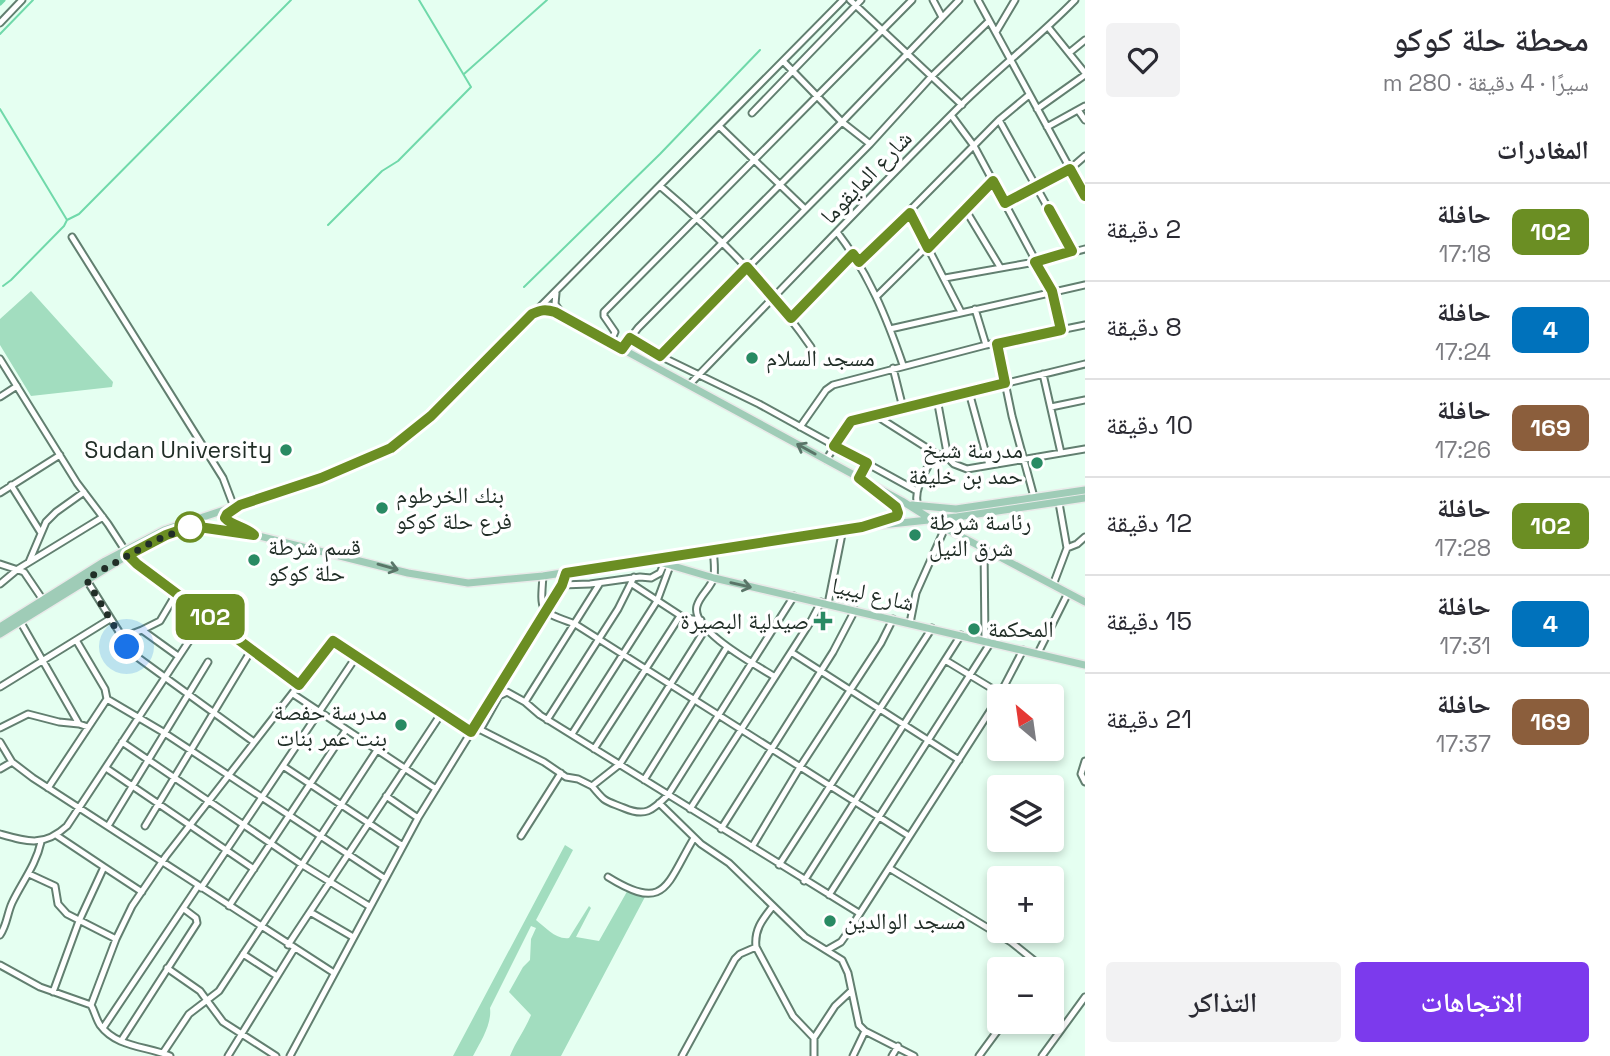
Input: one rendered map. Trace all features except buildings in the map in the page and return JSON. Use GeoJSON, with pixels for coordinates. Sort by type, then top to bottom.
{"type":"FeatureCollection","features":[{"type":"Feature","properties":{"kind":"main road"},"geometry":{"type":"LineString","coordinates":[[0,634],[45,602],[164,530],[321,478],[391,448],[431,416],[532,314],[547,309],[863,480],[944,528],[1085,602]]}},
{"type":"Feature","properties":{"kind":"main road"},"geometry":{"type":"LineString","coordinates":[[862,527],[894,517],[898,513],[896,507],[863,480]]}},
{"type":"Feature","properties":{"kind":"main road"},"geometry":{"type":"LineString","coordinates":[[908,505],[957,509],[1085,490]]}},
{"type":"Feature","properties":{"kind":"main road"},"geometry":{"type":"LineString","coordinates":[[0,627],[86,579],[126,552],[192,526],[254,535],[459,583],[566,573],[843,529],[957,517],[1085,498]]}},
{"type":"Feature","properties":{"kind":"main road"},"geometry":{"type":"LineString","coordinates":[[237,506],[227,514],[226,520],[246,528],[254,535]]}},
{"type":"Feature","properties":{"kind":"main road","name":"شارع ليبيا"},"geometry":{"type":"LineString","coordinates":[[652,559],[714,579],[1085,665]]}},
{"type":"Feature","properties":{"kind":"street"},"geometry":{"type":"LineString","coordinates":[[0,23],[22,0]]}},
{"type":"Feature","properties":{"kind":"street"},"geometry":{"type":"LineString","coordinates":[[532,314],[843,0]]}},
{"type":"Feature","properties":{"kind":"street"},"geometry":{"type":"LineString","coordinates":[[850,0],[961,105]]}},
{"type":"Feature","properties":{"kind":"street"},"geometry":{"type":"LineString","coordinates":[[752,113],[861,0]]}},
{"type":"Feature","properties":{"kind":"street"},"geometry":{"type":"LineString","coordinates":[[610,343],[615,332],[604,312],[912,0]]}},
{"type":"Feature","properties":{"kind":"street"},"geometry":{"type":"LineString","coordinates":[[933,0],[942,17]]}},
{"type":"Feature","properties":{"kind":"street"},"geometry":{"type":"LineString","coordinates":[[622,349],[722,242],[959,0]]}},
{"type":"Feature","properties":{"kind":"street"},"geometry":{"type":"LineString","coordinates":[[978,0],[1085,196]]}},
{"type":"Feature","properties":{"kind":"street"},"geometry":{"type":"LineString","coordinates":[[996,32],[1015,0]]}},
{"type":"Feature","properties":{"kind":"street","name":"شارع المايقوما"},"geometry":{"type":"LineString","coordinates":[[688,385],[961,105],[1075,0]]}},
{"type":"Feature","properties":{"kind":"street"},"geometry":{"type":"LineString","coordinates":[[660,356],[870,144],[931,77],[989,21]]}},
{"type":"Feature","properties":{"kind":"street"},"geometry":{"type":"LineString","coordinates":[[1037,108],[1085,74],[1048,27]]}},
{"type":"Feature","properties":{"kind":"street"},"geometry":{"type":"LineString","coordinates":[[1069,53],[1084,44]]}},
{"type":"Feature","properties":{"kind":"street"},"geometry":{"type":"LineString","coordinates":[[783,61],[842,122],[870,144]]}},
{"type":"Feature","properties":{"kind":"street"},"geometry":{"type":"LineString","coordinates":[[758,86],[768,95]]}},
{"type":"Feature","properties":{"kind":"street"},"geometry":{"type":"LineString","coordinates":[[859,262],[999,120],[1030,95]]}},
{"type":"Feature","properties":{"kind":"street"},"geometry":{"type":"LineString","coordinates":[[1047,127],[1085,106]]}},
{"type":"Feature","properties":{"kind":"street"},"geometry":{"type":"LineString","coordinates":[[1078,110],[1085,120]]}},
{"type":"Feature","properties":{"kind":"street"},"geometry":{"type":"LineString","coordinates":[[951,115],[974,146],[1052,291],[1061,330]]}},
{"type":"Feature","properties":{"kind":"street"},"geometry":{"type":"LineString","coordinates":[[999,120],[1072,251]]}},
{"type":"Feature","properties":{"kind":"street"},"geometry":{"type":"LineString","coordinates":[[719,126],[804,208]]}},
{"type":"Feature","properties":{"kind":"street"},"geometry":{"type":"LineString","coordinates":[[1005,203],[1070,169],[1085,156]]}},
{"type":"Feature","properties":{"kind":"street"},"geometry":{"type":"LineString","coordinates":[[877,296],[993,181]]}},
{"type":"Feature","properties":{"kind":"street"},"geometry":{"type":"LineString","coordinates":[[660,186],[696,217],[775,296],[811,346]]}},
{"type":"Feature","properties":{"kind":"street"},"geometry":{"type":"LineString","coordinates":[[965,209],[1000,267]]}},
{"type":"Feature","properties":{"kind":"street"},"geometry":{"type":"LineString","coordinates":[[910,213],[946,278],[961,312]]}},
{"type":"Feature","properties":{"kind":"street"},"geometry":{"type":"LineString","coordinates":[[836,232],[859,262],[877,296],[904,365]]}},
{"type":"Feature","properties":{"kind":"street"},"geometry":{"type":"LineString","coordinates":[[72,237],[223,478],[237,506]]}},
{"type":"Feature","properties":{"kind":"street"},"geometry":{"type":"LineString","coordinates":[[946,278],[1035,262],[1085,248]]}},
{"type":"Feature","properties":{"kind":"street"},"geometry":{"type":"LineString","coordinates":[[791,318],[853,254]]}},
{"type":"Feature","properties":{"kind":"street"},"geometry":{"type":"LineString","coordinates":[[890,329],[1085,285]]}},
{"type":"Feature","properties":{"kind":"street"},"geometry":{"type":"LineString","coordinates":[[556,290],[555,304],[565,318]]}},
{"type":"Feature","properties":{"kind":"street"},"geometry":{"type":"LineString","coordinates":[[975,309],[986,345]]}},
{"type":"Feature","properties":{"kind":"street"},"geometry":{"type":"LineString","coordinates":[[800,427],[826,390],[833,385],[986,345],[1085,325]]}},
{"type":"Feature","properties":{"kind":"street"},"geometry":{"type":"LineString","coordinates":[[630,338],[917,491]]}},
{"type":"Feature","properties":{"kind":"street"},"geometry":{"type":"LineString","coordinates":[[997,344],[1015,428],[1034,497]]}},
{"type":"Feature","properties":{"kind":"street"},"geometry":{"type":"LineString","coordinates":[[0,359],[84,492],[137,564],[299,685]]}},
{"type":"Feature","properties":{"kind":"street"},"geometry":{"type":"LineString","coordinates":[[826,461],[851,421],[1085,364]]}},
{"type":"Feature","properties":{"kind":"street"},"geometry":{"type":"LineString","coordinates":[[893,368],[903,408]]}},
{"type":"Feature","properties":{"kind":"street"},"geometry":{"type":"LineString","coordinates":[[1043,374],[1061,453]]}},
{"type":"Feature","properties":{"kind":"street"},"geometry":{"type":"LineString","coordinates":[[0,397],[17,386]]}},
{"type":"Feature","properties":{"kind":"street"},"geometry":{"type":"LineString","coordinates":[[969,392],[989,465]]}},
{"type":"Feature","properties":{"kind":"street"},"geometry":{"type":"LineString","coordinates":[[937,399],[948,458]]}},
{"type":"Feature","properties":{"kind":"street"},"geometry":{"type":"LineString","coordinates":[[1051,407],[1084,400],[1085,410]]}},
{"type":"Feature","properties":{"kind":"street"},"geometry":{"type":"LineString","coordinates":[[875,415],[935,453],[967,469],[1085,449]]}},
{"type":"Feature","properties":{"kind":"street"},"geometry":{"type":"LineString","coordinates":[[918,506],[917,491],[935,453]]}},
{"type":"Feature","properties":{"kind":"street"},"geometry":{"type":"LineString","coordinates":[[0,493],[60,455]]}},
{"type":"Feature","properties":{"kind":"street"},"geometry":{"type":"LineString","coordinates":[[863,480],[867,463]]}},
{"type":"Feature","properties":{"kind":"street"},"geometry":{"type":"LineString","coordinates":[[11,485],[41,533]]}},
{"type":"Feature","properties":{"kind":"street"},"geometry":{"type":"LineString","coordinates":[[29,562],[46,522],[84,492]]}},
{"type":"Feature","properties":{"kind":"street"},"geometry":{"type":"LineString","coordinates":[[1053,585],[1067,548],[1059,503]]}},
{"type":"Feature","properties":{"kind":"street"},"geometry":{"type":"LineString","coordinates":[[0,583],[103,517]]}},
{"type":"Feature","properties":{"kind":"street"},"geometry":{"type":"LineString","coordinates":[[910,623],[916,593],[944,528]]}},
{"type":"Feature","properties":{"kind":"street"},"geometry":{"type":"LineString","coordinates":[[690,809],[824,603],[843,529]]}},
{"type":"Feature","properties":{"kind":"street"},"geometry":{"type":"LineString","coordinates":[[1067,548],[1085,537]]}},
{"type":"Feature","properties":{"kind":"street"},"geometry":{"type":"LineString","coordinates":[[829,895],[988,641],[984,547]]}},
{"type":"Feature","properties":{"kind":"street"},"geometry":{"type":"LineString","coordinates":[[713,550],[714,579],[696,608],[701,620],[727,647],[775,677]]}},
{"type":"Feature","properties":{"kind":"street"},"geometry":{"type":"LineString","coordinates":[[0,564],[18,569],[27,576],[45,602]]}},
{"type":"Feature","properties":{"kind":"street"},"geometry":{"type":"LineString","coordinates":[[562,585],[656,576],[667,565]]}},
{"type":"Feature","properties":{"kind":"street"},"geometry":{"type":"LineString","coordinates":[[572,734],[657,601],[667,565]]}},
{"type":"Feature","properties":{"kind":"street"},"geometry":{"type":"LineString","coordinates":[[289,1056],[418,818],[475,730],[562,585],[566,573]]}},
{"type":"Feature","properties":{"kind":"street"},"geometry":{"type":"LineString","coordinates":[[543,576],[541,605],[546,612],[575,624],[909,836]]}},
{"type":"Feature","properties":{"kind":"street"},"geometry":{"type":"LineString","coordinates":[[86,579],[133,654],[254,742]]}},
{"type":"Feature","properties":{"kind":"street"},"geometry":{"type":"LineString","coordinates":[[633,580],[680,616],[701,620]]}},
{"type":"Feature","properties":{"kind":"street"},"geometry":{"type":"LineString","coordinates":[[547,720],[633,580]]}},
{"type":"Feature","properties":{"kind":"street"},"geometry":{"type":"LineString","coordinates":[[525,702],[600,583]]}},
{"type":"Feature","properties":{"kind":"street"},"geometry":{"type":"LineString","coordinates":[[1038,653],[1068,593]]}},
{"type":"Feature","properties":{"kind":"street"},"geometry":{"type":"LineString","coordinates":[[121,638],[160,621],[176,594]]}},
{"type":"Feature","properties":{"kind":"street"},"geometry":{"type":"LineString","coordinates":[[90,1005],[126,917],[162,862],[333,641],[441,714],[592,786],[607,803],[635,813],[647,812],[668,795],[794,596]]}},
{"type":"Feature","properties":{"kind":"street"},"geometry":{"type":"LineString","coordinates":[[721,829],[847,628],[855,610]]}},
{"type":"Feature","properties":{"kind":"street"},"geometry":{"type":"LineString","coordinates":[[0,834],[41,842],[67,826],[205,614]]}},
{"type":"Feature","properties":{"kind":"street"},"geometry":{"type":"LineString","coordinates":[[594,749],[680,616]]}},
{"type":"Feature","properties":{"kind":"street"},"geometry":{"type":"LineString","coordinates":[[0,687],[110,619]]}},
{"type":"Feature","properties":{"kind":"street"},"geometry":{"type":"LineString","coordinates":[[752,847],[893,619]]}},
{"type":"Feature","properties":{"kind":"street"},"geometry":{"type":"LineString","coordinates":[[20,621],[79,724]]}},
{"type":"Feature","properties":{"kind":"street"},"geometry":{"type":"LineString","coordinates":[[592,786],[620,764],[706,628]]}},
{"type":"Feature","properties":{"kind":"street"},"geometry":{"type":"LineString","coordinates":[[779,865],[932,628]]}},
{"type":"Feature","properties":{"kind":"street"},"geometry":{"type":"LineString","coordinates":[[142,630],[178,656]]}},
{"type":"Feature","properties":{"kind":"street"},"geometry":{"type":"LineString","coordinates":[[804,881],[961,635]]}},
{"type":"Feature","properties":{"kind":"street"},"geometry":{"type":"LineString","coordinates":[[48,788],[107,699],[105,689],[76,640]]}},
{"type":"Feature","properties":{"kind":"street"},"geometry":{"type":"LineString","coordinates":[[643,780],[727,647]]}},
{"type":"Feature","properties":{"kind":"street"},"geometry":{"type":"LineString","coordinates":[[145,826],[252,649]]}},
{"type":"Feature","properties":{"kind":"street"},"geometry":{"type":"LineString","coordinates":[[1006,684],[1023,650]]}},
{"type":"Feature","properties":{"kind":"street"},"geometry":{"type":"LineString","coordinates":[[791,652],[959,760]]}},
{"type":"Feature","properties":{"kind":"street"},"geometry":{"type":"LineString","coordinates":[[103,1028],[356,657]]}},
{"type":"Feature","properties":{"kind":"street"},"geometry":{"type":"LineString","coordinates":[[945,660],[987,687]]}},
{"type":"Feature","properties":{"kind":"street"},"geometry":{"type":"LineString","coordinates":[[108,826],[208,662]]}},
{"type":"Feature","properties":{"kind":"street"},"geometry":{"type":"LineString","coordinates":[[475,730],[502,693],[506,692],[859,913]]}},
{"type":"Feature","properties":{"kind":"street"},"geometry":{"type":"LineString","coordinates":[[293,694],[436,789]]}},
{"type":"Feature","properties":{"kind":"street"},"geometry":{"type":"LineString","coordinates":[[107,699],[139,716],[384,878]]}},
{"type":"Feature","properties":{"kind":"street"},"geometry":{"type":"LineString","coordinates":[[0,728],[28,714],[88,727]]}},
{"type":"Feature","properties":{"kind":"street"},"geometry":{"type":"LineString","coordinates":[[228,1056],[277,976],[310,912],[441,714]]}},
{"type":"Feature","properties":{"kind":"street"},"geometry":{"type":"LineString","coordinates":[[827,950],[841,942],[987,716]]}},
{"type":"Feature","properties":{"kind":"street"},"geometry":{"type":"LineString","coordinates":[[229,906],[346,730]]}},
{"type":"Feature","properties":{"kind":"street"},"geometry":{"type":"LineString","coordinates":[[0,742],[12,762],[48,788],[334,973]]}},
{"type":"Feature","properties":{"kind":"street"},"geometry":{"type":"LineString","coordinates":[[122,743],[369,906]]}},
{"type":"Feature","properties":{"kind":"street"},"geometry":{"type":"LineString","coordinates":[[163,1053],[189,1014],[219,991],[377,750]]}},
{"type":"Feature","properties":{"kind":"street"},"geometry":{"type":"LineString","coordinates":[[1085,761],[1081,774],[1085,782]]}},
{"type":"Feature","properties":{"kind":"street"},"geometry":{"type":"LineString","coordinates":[[0,769],[12,762]]}},
{"type":"Feature","properties":{"kind":"street"},"geometry":{"type":"LineString","coordinates":[[283,766],[403,846]]}},
{"type":"Feature","properties":{"kind":"street"},"geometry":{"type":"LineString","coordinates":[[106,768],[254,869]]}},
{"type":"Feature","properties":{"kind":"street"},"geometry":{"type":"LineString","coordinates":[[521,836],[561,773]]}},
{"type":"Feature","properties":{"kind":"street"},"geometry":{"type":"LineString","coordinates":[[386,796],[418,818]]}},
{"type":"Feature","properties":{"kind":"street"},"geometry":{"type":"LineString","coordinates":[[659,803],[694,838],[729,863],[805,937],[846,966],[856,1020],[865,1031],[914,1056]]}},
{"type":"Feature","properties":{"kind":"street"},"geometry":{"type":"LineString","coordinates":[[56,835],[142,892]]}},
{"type":"Feature","properties":{"kind":"street"},"geometry":{"type":"LineString","coordinates":[[608,877],[641,895],[657,893],[666,885],[694,838]]}},
{"type":"Feature","properties":{"kind":"street"},"geometry":{"type":"LineString","coordinates":[[0,935],[12,902],[29,874],[41,842]]}},
{"type":"Feature","properties":{"kind":"street"},"geometry":{"type":"LineString","coordinates":[[53,992],[79,921],[104,867]]}},
{"type":"Feature","properties":{"kind":"street"},"geometry":{"type":"LineString","coordinates":[[888,868],[1011,942],[1030,957]]}},
{"type":"Feature","properties":{"kind":"street"},"geometry":{"type":"LineString","coordinates":[[29,874],[52,883],[62,910],[116,939]]}},
{"type":"Feature","properties":{"kind":"street"},"geometry":{"type":"LineString","coordinates":[[773,906],[760,924],[755,936],[755,947],[793,1016],[814,1038]]}},
{"type":"Feature","properties":{"kind":"street"},"geometry":{"type":"LineString","coordinates":[[121,1041],[197,923],[196,918],[184,909]]}},
{"type":"Feature","properties":{"kind":"street"},"geometry":{"type":"LineString","coordinates":[[310,912],[353,937]]}},
{"type":"Feature","properties":{"kind":"street"},"geometry":{"type":"LineString","coordinates":[[682,1056],[735,959],[755,947]]}},
{"type":"Feature","properties":{"kind":"street"},"geometry":{"type":"LineString","coordinates":[[243,954],[277,976]]}},
{"type":"Feature","properties":{"kind":"street"},"geometry":{"type":"LineString","coordinates":[[0,965],[53,992],[90,1005],[103,1028],[121,1041],[170,1056]]}},
{"type":"Feature","properties":{"kind":"street"},"geometry":{"type":"LineString","coordinates":[[167,968],[200,991],[223,1022],[276,1056]]}},
{"type":"Feature","properties":{"kind":"street"},"geometry":{"type":"LineString","coordinates":[[814,1056],[814,1038],[835,1006],[851,991]]}},
{"type":"Feature","properties":{"kind":"street"},"geometry":{"type":"LineString","coordinates":[[1064,1025],[1085,997]]}},
{"type":"Feature","properties":{"kind":"street"},"geometry":{"type":"LineString","coordinates":[[853,1056],[865,1031]]}},
{"type":"Feature","properties":{"kind":"street"},"geometry":{"type":"LineString","coordinates":[[979,1056],[995,1034]]}},
{"type":"Feature","properties":{"kind":"street"},"geometry":{"type":"LineString","coordinates":[[1042,1056],[1057,1034]]}},
{"type":"Feature","properties":{"kind":"street"},"geometry":{"type":"LineString","coordinates":[[892,1056],[898,1046]]}},
{"type":"Feature","properties":{"kind":"green space"},"geometry":{"type":"Polygon","coordinates":[[[31,291],[113,382],[112,387],[31,396],[0,345],[0,319],[31,291]]]}},
{"type":"Feature","properties":{"kind":"green space"},"geometry":{"type":"Polygon","coordinates":[[[565,845],[573,850],[536,920],[555,935],[569,938],[589,906],[591,908],[576,937],[599,941],[629,888],[646,895],[561,1056],[510,1056],[531,1015],[509,992],[530,960],[531,939],[536,928],[531,926],[490,1008],[488,1026],[473,1056],[453,1056],[565,845]]]}},
{"type":"Feature","properties":{"kind":"waterway"},"geometry":{"type":"LineString","coordinates":[[0,3],[3,0]]}},
{"type":"Feature","properties":{"kind":"waterway"},"geometry":{"type":"LineString","coordinates":[[0,34],[33,0]]}},
{"type":"Feature","properties":{"kind":"waterway"},"geometry":{"type":"LineString","coordinates":[[67,220],[79,214],[291,0]]}},
{"type":"Feature","properties":{"kind":"waterway"},"geometry":{"type":"LineString","coordinates":[[328,225],[382,171],[398,161],[471,87],[419,0]]}},
{"type":"Feature","properties":{"kind":"waterway"},"geometry":{"type":"LineString","coordinates":[[464,74],[547,0]]}},
{"type":"Feature","properties":{"kind":"waterway"},"geometry":{"type":"LineString","coordinates":[[524,287],[660,154],[760,50]]}},
{"type":"Feature","properties":{"kind":"waterway"},"geometry":{"type":"LineString","coordinates":[[0,109],[67,220],[3,286]]}},
{"type":"Feature","properties":{"kind":"waterway"},"geometry":{"type":"LineString","coordinates":[[551,597],[560,585]]}},
{"type":"Feature","properties":{"kind":"bus line","name":"102"},"geometry":{"type":"LineString","coordinates":[[1049,209],[1072,251],[1035,262],[1052,291],[1061,330],[997,344],[1005,383],[851,421],[834,446],[867,463],[859,478],[896,507],[897,516],[862,527],[566,573],[562,585],[471,732],[333,641],[299,685],[128,555],[166,535],[192,526],[254,535],[246,528],[228,522],[225,518],[227,514],[240,505],[321,478],[391,448],[431,416],[539,310],[555,312],[622,349],[630,338],[660,356],[747,267],[775,296],[791,318],[853,254],[859,262],[910,213],[928,248],[993,181],[1005,203],[1070,169],[1085,196]]}},
{"type":"Feature","properties":{"kind":"place","name":"مسجد السلام"},"geometry":{"type":"Point","coordinates":[752,358]}},
{"type":"Feature","properties":{"kind":"place","name":"Sudan University"},"geometry":{"type":"Point","coordinates":[286,450]}},
{"type":"Feature","properties":{"kind":"place","name":"مدرسة شيخ حمد بن خليفة"},"geometry":{"type":"Point","coordinates":[1037,463]}},
{"type":"Feature","properties":{"kind":"place","name":"بنك الخرطوم فرع حلة كوكو"},"geometry":{"type":"Point","coordinates":[382,508]}},
{"type":"Feature","properties":{"kind":"place","name":"رئاسة شرطة شرق النيل"},"geometry":{"type":"Point","coordinates":[915,535]}},
{"type":"Feature","properties":{"kind":"place","name":"قسم شرطة حلة كوكو"},"geometry":{"type":"Point","coordinates":[254,560]}},
{"type":"Feature","properties":{"kind":"place","name":"صيدلية البصيرة"},"geometry":{"type":"Point","coordinates":[823,621]}},
{"type":"Feature","properties":{"kind":"place","name":"المحكمة"},"geometry":{"type":"Point","coordinates":[974,629]}},
{"type":"Feature","properties":{"kind":"place","name":"مدرسة حفصة بنت عمر بنات"},"geometry":{"type":"Point","coordinates":[401,725]}},
{"type":"Feature","properties":{"kind":"place","name":"مسجد الوالدين"},"geometry":{"type":"Point","coordinates":[830,921]}},
{"type":"Feature","properties":{"kind":"route"},"geometry":{"type":"LineString","coordinates":[[127,647],[86,579],[156,540],[192,526],[190,527]]}}]}
